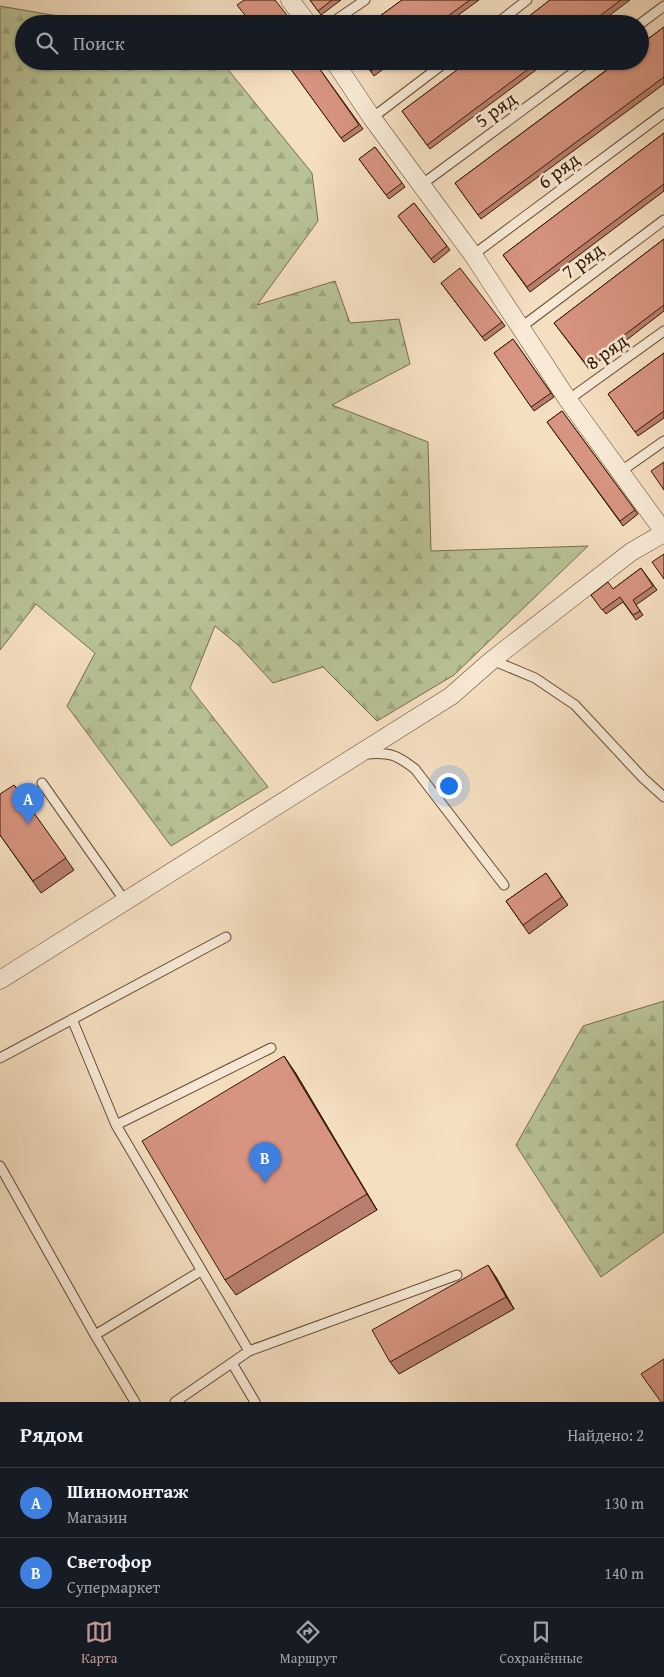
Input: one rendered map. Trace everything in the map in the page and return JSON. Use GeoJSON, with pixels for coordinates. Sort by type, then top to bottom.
{"type":"FeatureCollection","features":[{"type":"Feature","properties":{"kind":"street"},"geometry":{"type":"LineString","coordinates":[[290,0],[301,15]]}},
{"type":"Feature","properties":{"kind":"street"},"geometry":{"type":"LineString","coordinates":[[0,980],[451,696],[492,660],[630,552],[664,533],[568,400],[473,255],[372,118],[340,70]]}},
{"type":"Feature","properties":{"kind":"lane"},"geometry":{"type":"LineString","coordinates":[[343,15],[364,0]]}},
{"type":"Feature","properties":{"kind":"lane"},"geometry":{"type":"LineString","coordinates":[[508,15],[527,0]]}},
{"type":"Feature","properties":{"kind":"lane"},"geometry":{"type":"LineString","coordinates":[[649,17],[664,6]]}},
{"type":"Feature","properties":{"kind":"lane"},"geometry":{"type":"LineString","coordinates":[[372,118],[435,70]]}},
{"type":"Feature","properties":{"kind":"lane","name":"5 ряд"},"geometry":{"type":"LineString","coordinates":[[421,185],[577,70]]}},
{"type":"Feature","properties":{"kind":"lane","name":"6 ряд"},"geometry":{"type":"LineString","coordinates":[[473,255],[664,113]]}},
{"type":"Feature","properties":{"kind":"lane","name":"7 ряд"},"geometry":{"type":"LineString","coordinates":[[520,328],[664,220]]}},
{"type":"Feature","properties":{"kind":"lane","name":"8 ряд"},"geometry":{"type":"LineString","coordinates":[[568,400],[664,331]]}},
{"type":"Feature","properties":{"kind":"lane"},"geometry":{"type":"LineString","coordinates":[[620,472],[664,441]]}},
{"type":"Feature","properties":{"kind":"lane"},"geometry":{"type":"LineString","coordinates":[[492,660],[535,678],[575,705],[643,778],[664,797]]}},
{"type":"Feature","properties":{"kind":"lane"},"geometry":{"type":"LineString","coordinates":[[358,754],[378,753],[397,756],[415,768],[504,885]]}},
{"type":"Feature","properties":{"kind":"lane"},"geometry":{"type":"LineString","coordinates":[[42,782],[125,901]]}},
{"type":"Feature","properties":{"kind":"lane"},"geometry":{"type":"LineString","coordinates":[[0,1058],[226,936]]}},
{"type":"Feature","properties":{"kind":"lane"},"geometry":{"type":"LineString","coordinates":[[72,1019],[116,1125],[249,1351]]}},
{"type":"Feature","properties":{"kind":"lane"},"geometry":{"type":"LineString","coordinates":[[116,1125],[272,1048]]}},
{"type":"Feature","properties":{"kind":"lane"},"geometry":{"type":"LineString","coordinates":[[0,1166],[135,1402]]}},
{"type":"Feature","properties":{"kind":"lane"},"geometry":{"type":"LineString","coordinates":[[95,1335],[201,1271]]}},
{"type":"Feature","properties":{"kind":"lane"},"geometry":{"type":"LineString","coordinates":[[175,1402],[249,1351],[457,1275]]}},
{"type":"Feature","properties":{"kind":"lane"},"geometry":{"type":"LineString","coordinates":[[232,1362],[255,1402]]}},
{"type":"Feature","properties":{"kind":"green space"},"geometry":{"type":"Polygon","coordinates":[[[0,6],[52,15],[15,15],[15,70],[228,70],[312,173],[318,221],[257,305],[335,281],[350,323],[399,319],[410,364],[332,405],[428,442],[431,551],[588,546],[454,675],[377,721],[323,667],[273,683],[239,646],[215,626],[190,688],[268,787],[171,846],[67,706],[95,653],[36,604],[0,650],[0,6]]]}},
{"type":"Feature","properties":{"kind":"green space"},"geometry":{"type":"Polygon","coordinates":[[[664,1001],[664,1232],[601,1277],[516,1145],[583,1026],[664,1001]]]}},
{"type":"Feature","properties":{"kind":"building"},"geometry":{"type":"Polygon","coordinates":[[[244,0],[275,0],[287,15],[245,15],[237,5],[244,0]]]}},
{"type":"Feature","properties":{"kind":"building"},"geometry":{"type":"Polygon","coordinates":[[[310,0],[332,0],[318,11],[310,0]]]}},
{"type":"Feature","properties":{"kind":"building"},"geometry":{"type":"Polygon","coordinates":[[[402,0],[470,0],[449,15],[381,15],[402,0]]]}},
{"type":"Feature","properties":{"kind":"building"},"geometry":{"type":"Polygon","coordinates":[[[550,0],[621,0],[601,15],[531,15],[550,0]]]}},
{"type":"Feature","properties":{"kind":"building"},"geometry":{"type":"Polygon","coordinates":[[[664,27],[664,77],[478,215],[455,183],[607,70],[649,70],[649,38],[664,27]]]}},
{"type":"Feature","properties":{"kind":"building"},"geometry":{"type":"Polygon","coordinates":[[[292,70],[320,70],[359,125],[341,138],[292,70]]]}},
{"type":"Feature","properties":{"kind":"building"},"geometry":{"type":"Polygon","coordinates":[[[457,70],[527,70],[427,145],[402,111],[457,70]]]}},
{"type":"Feature","properties":{"kind":"building"},"geometry":{"type":"Polygon","coordinates":[[[664,133],[664,184],[527,287],[503,255],[664,133]]]}},
{"type":"Feature","properties":{"kind":"building"},"geometry":{"type":"Polygon","coordinates":[[[375,147],[402,183],[386,195],[359,159],[375,147]]]}},
{"type":"Feature","properties":{"kind":"building"},"geometry":{"type":"Polygon","coordinates":[[[414,203],[447,246],[431,259],[398,216],[414,203]]]}},
{"type":"Feature","properties":{"kind":"building"},"geometry":{"type":"Polygon","coordinates":[[[664,239],[664,305],[586,364],[554,323],[664,239]]]}},
{"type":"Feature","properties":{"kind":"building"},"geometry":{"type":"Polygon","coordinates":[[[460,268],[502,322],[482,337],[441,283],[460,268]]]}},
{"type":"Feature","properties":{"kind":"building"},"geometry":{"type":"Polygon","coordinates":[[[513,339],[551,393],[531,407],[494,353],[513,339]]]}},
{"type":"Feature","properties":{"kind":"building"},"geometry":{"type":"Polygon","coordinates":[[[664,353],[664,411],[635,432],[608,394],[664,353]]]}},
{"type":"Feature","properties":{"kind":"building"},"geometry":{"type":"Polygon","coordinates":[[[562,411],[635,510],[620,521],[547,422],[562,411]]]}},
{"type":"Feature","properties":{"kind":"building"},"geometry":{"type":"Polygon","coordinates":[[[664,462],[664,490],[651,471],[664,462]]]}},
{"type":"Feature","properties":{"kind":"building"},"geometry":{"type":"Polygon","coordinates":[[[664,554],[664,579],[652,562],[664,554]]]}},
{"type":"Feature","properties":{"kind":"building"},"geometry":{"type":"Polygon","coordinates":[[[641,568],[653,586],[633,600],[640,611],[633,615],[620,597],[602,610],[591,595],[608,582],[613,589],[641,568]]]}},
{"type":"Feature","properties":{"kind":"building"},"geometry":{"type":"Polygon","coordinates":[[[14,785],[66,858],[33,881],[0,835],[0,794],[14,785]]]}},
{"type":"Feature","properties":{"kind":"building"},"geometry":{"type":"Polygon","coordinates":[[[546,873],[562,897],[523,925],[506,901],[546,873]]]}},
{"type":"Feature","properties":{"kind":"building"},"geometry":{"type":"Polygon","coordinates":[[[284,1056],[367,1194],[225,1280],[142,1141],[284,1056]]]}},
{"type":"Feature","properties":{"kind":"building"},"geometry":{"type":"Polygon","coordinates":[[[488,1265],[506,1297],[390,1362],[372,1330],[488,1265]]]}},
{"type":"Feature","properties":{"kind":"building"},"geometry":{"type":"Polygon","coordinates":[[[664,1359],[664,1402],[661,1402],[641,1374],[664,1359]]]}},
{"type":"Feature","properties":{"kind":"place","name":"Шиномонтаж"},"geometry":{"type":"Point","coordinates":[28,824]}},
{"type":"Feature","properties":{"kind":"place","name":"Светофор"},"geometry":{"type":"Point","coordinates":[265,1183]}}]}
